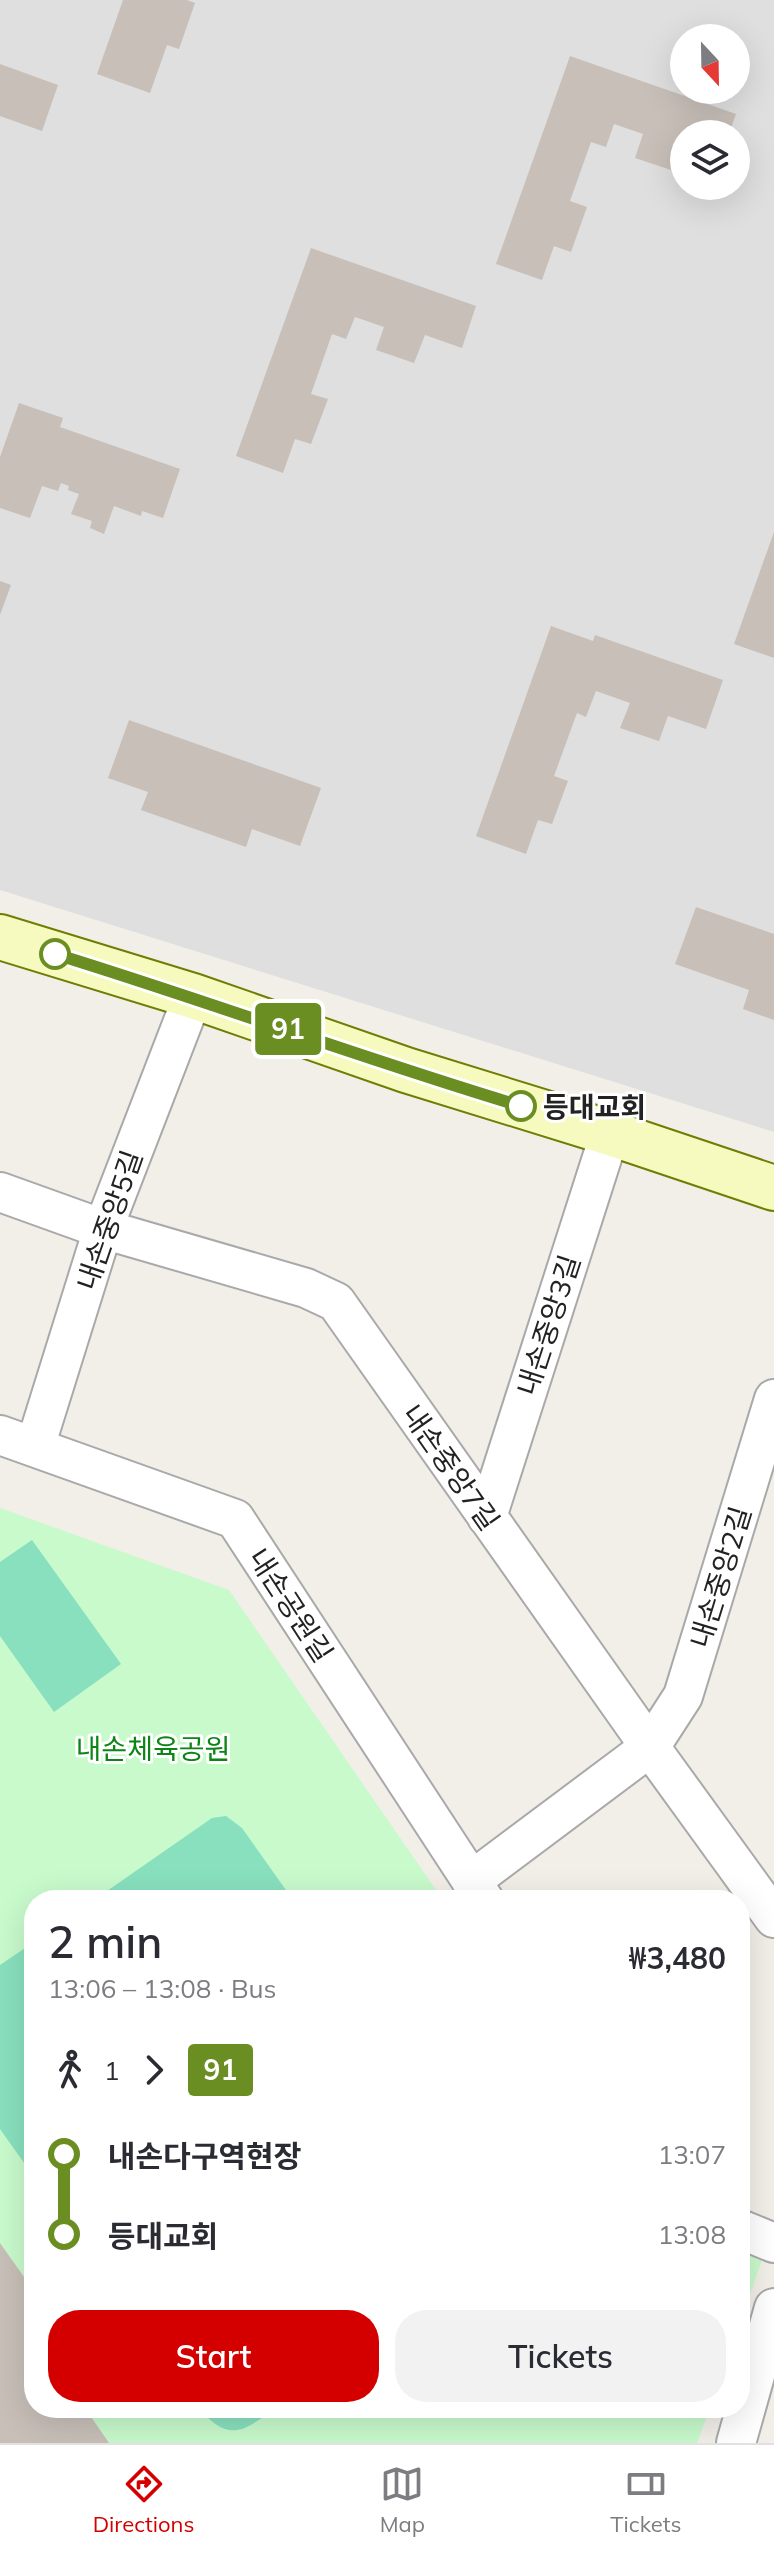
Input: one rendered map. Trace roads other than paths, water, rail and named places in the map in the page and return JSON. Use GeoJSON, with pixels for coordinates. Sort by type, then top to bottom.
{"type":"FeatureCollection","features":[{"type":"Feature","properties":{"kind":"street"},"geometry":{"type":"LineString","coordinates":[[0,937],[193,996],[406,1070],[774,1188]]}},
{"type":"Feature","properties":{"kind":"street","name":"내손중앙5길"},"geometry":{"type":"LineString","coordinates":[[35,1447],[103,1229],[193,996]]}},
{"type":"Feature","properties":{"kind":"street","name":"내손중앙3길"},"geometry":{"type":"LineString","coordinates":[[487,1517],[610,1133]]}},
{"type":"Feature","properties":{"kind":"street","name":"내손중앙7길"},"geometry":{"type":"LineString","coordinates":[[0,1192],[103,1229],[306,1288],[336,1302],[774,1918]]}},
{"type":"Feature","properties":{"kind":"street","name":"내손중앙2길"},"geometry":{"type":"LineString","coordinates":[[650,1747],[683,1696],[774,1399]]}},
{"type":"Feature","properties":{"kind":"street","name":"내손공원길"},"geometry":{"type":"LineString","coordinates":[[0,1435],[235,1519],[478,1890]]}},
{"type":"Feature","properties":{"kind":"street"},"geometry":{"type":"LineString","coordinates":[[478,1890],[650,1747]]}},
{"type":"Feature","properties":{"kind":"street"},"geometry":{"type":"LineString","coordinates":[[750,2233],[774,2243]]}},
{"type":"Feature","properties":{"kind":"street"},"geometry":{"type":"LineString","coordinates":[[750,2393],[774,2308]]}},
{"type":"Feature","properties":{"kind":"street"},"geometry":{"type":"LineString","coordinates":[[736,2443],[743,2418]]}},
{"type":"Feature","properties":{"kind":"place","name":"등대교회"},"geometry":{"type":"Point","coordinates":[521,1106]}},
{"type":"Feature","properties":{"kind":"park label","name":"내손체육공원"},"geometry":{"type":"Point","coordinates":[153,1748]}}]}
